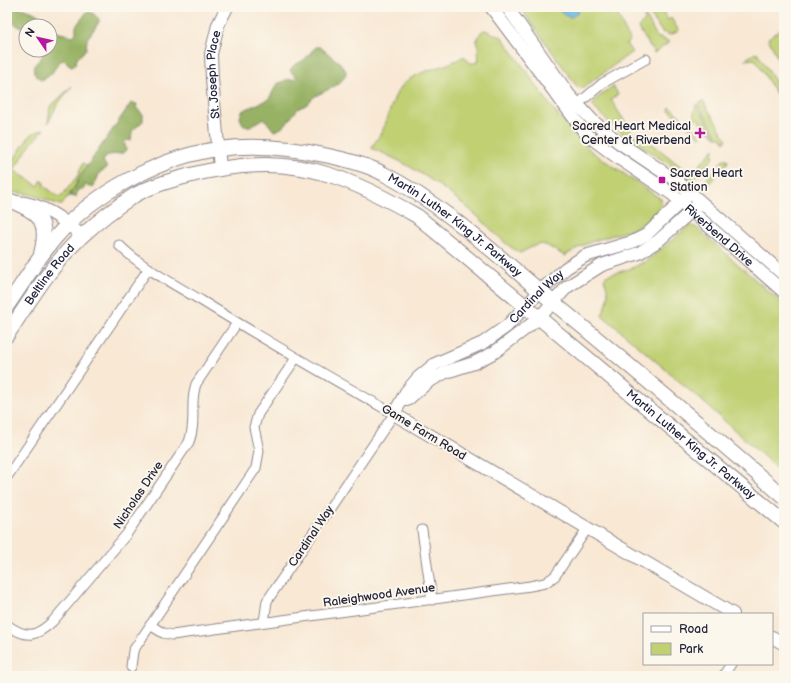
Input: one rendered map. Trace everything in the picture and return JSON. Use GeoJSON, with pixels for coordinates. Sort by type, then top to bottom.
{"type":"FeatureCollection","features":[{"type":"Feature","properties":{"kind":"main road","name":"Martin Luther King Jr. Parkway"},"geometry":{"type":"LineString","coordinates":[[68,223],[107,192],[127,179],[178,159],[219,148],[251,147],[303,150],[342,159],[383,173],[449,216],[688,414],[784,497]]}},
{"type":"Feature","properties":{"kind":"main road","name":"Martin Luther King Jr. Parkway"},"geometry":{"type":"LineString","coordinates":[[82,236],[111,212],[136,195],[161,183],[220,168],[264,165],[288,167],[328,174],[374,191],[418,216],[538,319],[784,522]]}},
{"type":"Feature","properties":{"kind":"main road"},"geometry":{"type":"LineString","coordinates":[[9,201],[26,208],[37,216],[44,226],[44,239],[40,258]]}},
{"type":"Feature","properties":{"kind":"main road","name":"Beltline Road"},"geometry":{"type":"LineString","coordinates":[[7,306],[40,258],[68,223]]}},
{"type":"Feature","properties":{"kind":"main road","name":"Beltline Road"},"geometry":{"type":"LineString","coordinates":[[7,335],[56,264],[82,236]]}},
{"type":"Feature","properties":{"kind":"street","name":"St. Joseph Place"},"geometry":{"type":"LineString","coordinates":[[220,168],[211,54],[218,25],[227,7]]}},
{"type":"Feature","properties":{"kind":"street","name":"Riverbend Drive"},"geometry":{"type":"LineString","coordinates":[[491,7],[573,108],[592,120],[618,141],[691,193],[784,275]]}},
{"type":"Feature","properties":{"kind":"street","name":"Riverbend Drive"},"geometry":{"type":"LineString","coordinates":[[507,7],[569,95],[573,108],[586,134],[681,202],[784,292]]}},
{"type":"Feature","properties":{"kind":"street"},"geometry":{"type":"LineString","coordinates":[[573,108],[603,84],[646,58]]}},
{"type":"Feature","properties":{"kind":"street","name":"Cardinal Way"},"geometry":{"type":"LineString","coordinates":[[264,622],[266,601],[394,414],[406,392],[423,373],[435,364],[484,343],[507,326],[566,268],[585,256],[632,242],[646,234],[691,193]]}},
{"type":"Feature","properties":{"kind":"street"},"geometry":{"type":"LineString","coordinates":[[9,201],[30,203],[48,210],[68,223],[82,236]]}},
{"type":"Feature","properties":{"kind":"street","name":"Cardinal Way"},"geometry":{"type":"LineString","coordinates":[[394,414],[412,395],[428,382],[446,372],[474,363],[495,352],[538,319],[567,287],[602,265],[639,253],[658,241],[701,201]]}},
{"type":"Feature","properties":{"kind":"street","name":"Game Farm Road"},"geometry":{"type":"LineString","coordinates":[[119,245],[129,255],[237,323],[731,613]]}},
{"type":"Feature","properties":{"kind":"street"},"geometry":{"type":"LineString","coordinates":[[7,477],[149,268]]}},
{"type":"Feature","properties":{"kind":"street","name":"Nicholas Drive"},"geometry":{"type":"LineString","coordinates":[[7,625],[15,630],[29,635],[41,632],[53,621],[126,535],[189,442],[194,426],[192,395],[196,384],[237,323]]}},
{"type":"Feature","properties":{"kind":"street"},"geometry":{"type":"LineString","coordinates":[[131,667],[133,651],[256,468],[259,451],[254,427],[258,414],[296,358]]}},
{"type":"Feature","properties":{"kind":"street","name":"Raleighwood Avenue"},"geometry":{"type":"LineString","coordinates":[[150,625],[163,633],[172,635],[432,600],[545,583],[555,576],[587,528]]}},
{"type":"Feature","properties":{"kind":"street"},"geometry":{"type":"LineString","coordinates":[[422,530],[432,600]]}},
{"type":"Feature","properties":{"kind":"street"},"geometry":{"type":"LineString","coordinates":[[773,638],[784,644]]}},
{"type":"Feature","properties":{"kind":"street"},"geometry":{"type":"LineString","coordinates":[[722,676],[730,665]]}},
{"type":"Feature","properties":{"kind":"green space"},"geometry":{"type":"Polygon","coordinates":[[[7,7],[25,9],[36,13],[41,18],[18,18],[18,26],[7,19],[7,7]]]}},
{"type":"Feature","properties":{"kind":"green space"},"geometry":{"type":"Polygon","coordinates":[[[520,7],[614,7],[630,41],[626,44],[632,52],[584,87],[578,88],[520,7]]]}},
{"type":"Feature","properties":{"kind":"green space"},"geometry":{"type":"Polygon","coordinates":[[[654,7],[660,7],[668,20],[671,18],[679,31],[670,35],[662,32],[651,16],[654,7]]]}},
{"type":"Feature","properties":{"kind":"green space"},"geometry":{"type":"Polygon","coordinates":[[[87,12],[93,13],[99,19],[99,22],[87,39],[86,49],[77,59],[75,65],[71,66],[64,60],[60,61],[50,75],[40,80],[35,75],[35,64],[40,58],[58,58],[58,32],[73,36],[76,33],[76,26],[87,12]]]}},
{"type":"Feature","properties":{"kind":"green space"},"geometry":{"type":"Polygon","coordinates":[[[644,17],[647,18],[657,37],[670,42],[654,53],[638,27],[645,21],[644,17]]]}},
{"type":"Feature","properties":{"kind":"green space"},"geometry":{"type":"Polygon","coordinates":[[[784,27],[784,71],[768,38],[784,27]]]}},
{"type":"Feature","properties":{"kind":"green space"},"geometry":{"type":"Polygon","coordinates":[[[485,30],[502,37],[556,113],[592,152],[661,199],[662,205],[654,215],[646,222],[636,227],[584,245],[565,256],[546,245],[538,244],[520,253],[508,245],[452,195],[400,161],[371,148],[383,130],[394,99],[401,87],[419,74],[451,63],[464,56],[470,63],[477,63],[479,59],[479,47],[476,42],[481,32],[485,30]]]}},
{"type":"Feature","properties":{"kind":"green space"},"geometry":{"type":"Polygon","coordinates":[[[316,47],[320,47],[340,63],[346,71],[342,80],[338,84],[314,97],[306,105],[299,108],[285,125],[278,130],[274,131],[264,118],[250,126],[244,126],[240,118],[242,111],[269,99],[277,84],[286,80],[295,79],[297,77],[290,71],[291,68],[305,59],[316,47]]]}},
{"type":"Feature","properties":{"kind":"green space"},"geometry":{"type":"Polygon","coordinates":[[[757,52],[784,96],[784,107],[755,59],[744,60],[757,52]]]}},
{"type":"Feature","properties":{"kind":"green space"},"geometry":{"type":"Polygon","coordinates":[[[72,86],[57,105],[48,123],[50,107],[72,86]]]}},
{"type":"Feature","properties":{"kind":"green space"},"geometry":{"type":"Polygon","coordinates":[[[613,86],[618,94],[611,100],[634,136],[639,133],[690,174],[687,177],[614,127],[592,106],[596,99],[613,86]]]}},
{"type":"Feature","properties":{"kind":"green space"},"geometry":{"type":"Polygon","coordinates":[[[703,101],[727,140],[725,142],[721,137],[718,137],[698,104],[703,101]]]}},
{"type":"Feature","properties":{"kind":"green space"},"geometry":{"type":"Polygon","coordinates":[[[131,103],[137,104],[136,108],[143,114],[143,121],[132,131],[131,140],[124,141],[126,149],[124,153],[108,155],[103,161],[107,168],[100,172],[94,186],[88,187],[85,184],[84,189],[78,189],[76,197],[70,196],[79,178],[131,103]]]}},
{"type":"Feature","properties":{"kind":"green space"},"geometry":{"type":"Polygon","coordinates":[[[696,104],[717,138],[699,122],[700,120],[698,118],[696,120],[694,114],[696,104]]]}},
{"type":"Feature","properties":{"kind":"green space"},"geometry":{"type":"Polygon","coordinates":[[[670,107],[701,135],[701,138],[669,110],[670,107]]]}},
{"type":"Feature","properties":{"kind":"green space"},"geometry":{"type":"Polygon","coordinates":[[[44,129],[31,144],[15,168],[10,165],[31,134],[44,129]]]}},
{"type":"Feature","properties":{"kind":"green space"},"geometry":{"type":"Polygon","coordinates":[[[714,149],[713,159],[692,181],[688,178],[714,149]]]}},
{"type":"Feature","properties":{"kind":"green space"},"geometry":{"type":"Polygon","coordinates":[[[724,159],[727,159],[728,162],[705,188],[702,188],[702,185],[724,159]]]}},
{"type":"Feature","properties":{"kind":"green space"},"geometry":{"type":"Polygon","coordinates":[[[83,163],[88,167],[62,205],[33,195],[7,191],[7,170],[9,167],[38,186],[42,180],[44,182],[44,186],[59,197],[62,196],[78,175],[83,163]]]}},
{"type":"Feature","properties":{"kind":"green space"},"geometry":{"type":"Polygon","coordinates":[[[690,225],[697,228],[784,305],[784,475],[708,406],[602,315],[608,297],[604,279],[606,276],[632,268],[648,260],[690,225]]]}},
{"type":"Feature","properties":{"kind":"water"},"geometry":{"type":"Polygon","coordinates":[[[559,7],[580,8],[578,9],[579,11],[572,17],[563,14],[559,7]]]}},
{"type":"Feature","properties":{"kind":"place","name":"Sacred Heart Medical Center at Riverbend"},"geometry":{"type":"Point","coordinates":[700,133]}},
{"type":"Feature","properties":{"kind":"place","name":"Sacred Heart Station"},"geometry":{"type":"Point","coordinates":[662,180]}}]}
